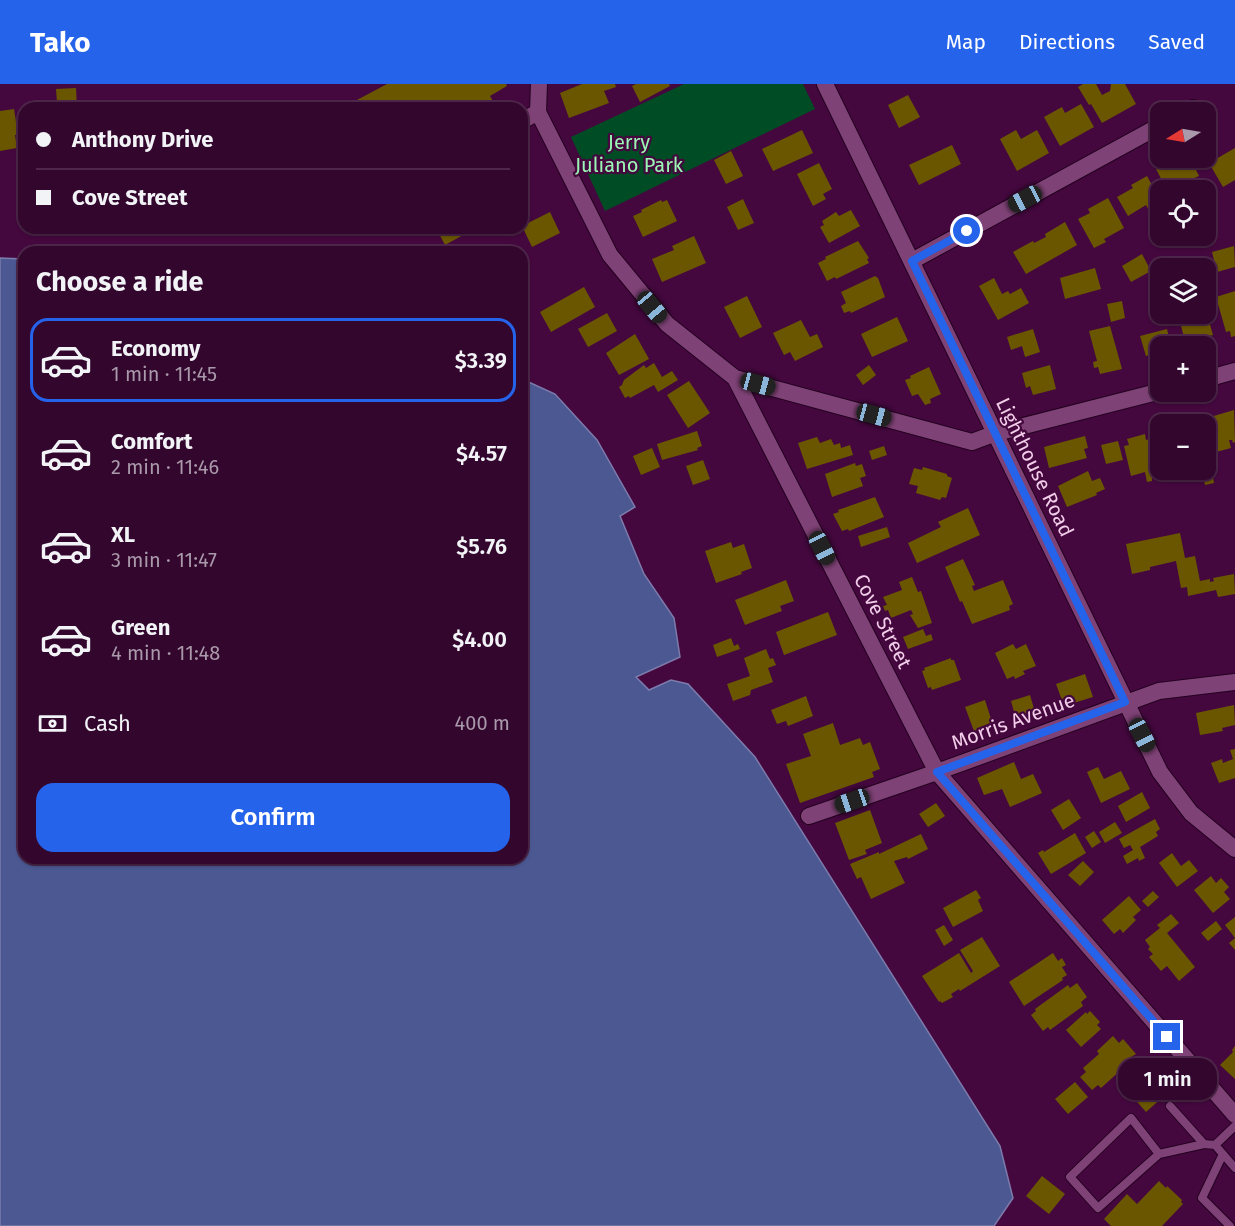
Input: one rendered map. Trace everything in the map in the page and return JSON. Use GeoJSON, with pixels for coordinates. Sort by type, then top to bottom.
{"type":"FeatureCollection","features":[{"type":"Feature","properties":{"kind":"street","name":"Cove Street"},"geometry":{"type":"LineString","coordinates":[[539,84],[538,112],[610,255],[667,324],[735,378],[937,772],[1235,1115]]}},
{"type":"Feature","properties":{"kind":"street","name":"Lighthouse Road"},"geometry":{"type":"LineString","coordinates":[[825,84],[1160,772],[1191,813],[1235,849]]}},
{"type":"Feature","properties":{"kind":"street"},"geometry":{"type":"LineString","coordinates":[[528,118],[538,112]]}},
{"type":"Feature","properties":{"kind":"street"},"geometry":{"type":"LineString","coordinates":[[912,261],[1150,131]]}},
{"type":"Feature","properties":{"kind":"street"},"geometry":{"type":"LineString","coordinates":[[1216,376],[1235,371]]}},
{"type":"Feature","properties":{"kind":"street"},"geometry":{"type":"LineString","coordinates":[[735,378],[972,442],[996,433],[1150,394]]}},
{"type":"Feature","properties":{"kind":"street","name":"Morris Avenue"},"geometry":{"type":"LineString","coordinates":[[809,816],[1159,691],[1235,682]]}},
{"type":"Feature","properties":{"kind":"lane"},"geometry":{"type":"LineString","coordinates":[[1170,1106],[1204,1144]]}},
{"type":"Feature","properties":{"kind":"lane"},"geometry":{"type":"LineString","coordinates":[[1159,1154],[1131,1118],[1070,1177],[1098,1208],[1159,1154],[1204,1144],[1215,1144],[1235,1126]]}},
{"type":"Feature","properties":{"kind":"lane"},"geometry":{"type":"LineString","coordinates":[[1215,1144],[1235,1168]]}},
{"type":"Feature","properties":{"kind":"lane"},"geometry":{"type":"LineString","coordinates":[[1223,1154],[1202,1198],[1230,1226]]}},
{"type":"Feature","properties":{"kind":"green space","name":"Jerry Juliano Park"},"geometry":{"type":"Polygon","coordinates":[[[684,84],[803,84],[815,109],[605,211],[571,137],[684,84]]]}},
{"type":"Feature","properties":{"kind":"water"},"geometry":{"type":"Polygon","coordinates":[[[0,258],[18,259],[18,864],[528,864],[528,382],[555,394],[597,440],[635,507],[620,516],[644,574],[674,618],[680,657],[636,677],[649,690],[671,680],[688,684],[755,757],[1000,1146],[1013,1198],[994,1226],[0,1226],[0,258]]]}},
{"type":"Feature","properties":{"kind":"building"},"geometry":{"type":"Polygon","coordinates":[[[387,84],[506,84],[507,86],[490,96],[494,102],[355,101],[387,84]]]}},
{"type":"Feature","properties":{"kind":"building"},"geometry":{"type":"Polygon","coordinates":[[[582,84],[615,84],[616,87],[604,91],[609,103],[569,118],[560,93],[582,84]]]}},
{"type":"Feature","properties":{"kind":"building"},"geometry":{"type":"Polygon","coordinates":[[[669,84],[670,86],[640,102],[632,86],[669,84]]]}},
{"type":"Feature","properties":{"kind":"building"},"geometry":{"type":"Polygon","coordinates":[[[1083,84],[1096,84],[1102,95],[1110,91],[1111,84],[1125,84],[1136,104],[1102,123],[1078,87],[1083,84]]]}},
{"type":"Feature","properties":{"kind":"building"},"geometry":{"type":"Polygon","coordinates":[[[76,88],[77,102],[57,102],[56,89],[76,88]]]}},
{"type":"Feature","properties":{"kind":"building"},"geometry":{"type":"Polygon","coordinates":[[[908,95],[920,117],[899,128],[888,105],[908,95]]]}},
{"type":"Feature","properties":{"kind":"building"},"geometry":{"type":"Polygon","coordinates":[[[1081,104],[1094,127],[1060,146],[1044,117],[1062,107],[1065,113],[1081,104]]]}},
{"type":"Feature","properties":{"kind":"building"},"geometry":{"type":"Polygon","coordinates":[[[14,109],[18,135],[15,135],[17,148],[0,151],[0,111],[14,109]]]}},
{"type":"Feature","properties":{"kind":"building"},"geometry":{"type":"Polygon","coordinates":[[[802,130],[813,153],[773,171],[762,149],[802,130]]]}},
{"type":"Feature","properties":{"kind":"building"},"geometry":{"type":"Polygon","coordinates":[[[1016,130],[1021,139],[1037,130],[1049,153],[1017,171],[1000,139],[1016,130]]]}},
{"type":"Feature","properties":{"kind":"building"},"geometry":{"type":"Polygon","coordinates":[[[952,145],[961,164],[919,185],[909,165],[952,145]]]}},
{"type":"Feature","properties":{"kind":"building"},"geometry":{"type":"Polygon","coordinates":[[[1235,148],[1235,180],[1223,187],[1212,168],[1216,168],[1216,159],[1235,148]]]}},
{"type":"Feature","properties":{"kind":"building"},"geometry":{"type":"Polygon","coordinates":[[[731,151],[743,176],[726,184],[714,160],[731,151]]]}},
{"type":"Feature","properties":{"kind":"building"},"geometry":{"type":"Polygon","coordinates":[[[819,163],[832,189],[823,194],[826,199],[813,206],[797,174],[819,163]]]}},
{"type":"Feature","properties":{"kind":"building"},"geometry":{"type":"Polygon","coordinates":[[[1195,168],[1199,176],[1190,180],[1162,180],[1156,169],[1195,168]]]}},
{"type":"Feature","properties":{"kind":"building"},"geometry":{"type":"Polygon","coordinates":[[[1147,176],[1150,182],[1150,212],[1146,205],[1128,216],[1117,197],[1133,188],[1131,185],[1147,176]]]}},
{"type":"Feature","properties":{"kind":"building"},"geometry":{"type":"Polygon","coordinates":[[[1108,198],[1124,228],[1104,239],[1106,242],[1094,248],[1078,219],[1090,213],[1088,209],[1108,198]]]}},
{"type":"Feature","properties":{"kind":"building"},"geometry":{"type":"Polygon","coordinates":[[[743,199],[754,223],[738,230],[727,207],[743,199]]]}},
{"type":"Feature","properties":{"kind":"building"},"geometry":{"type":"Polygon","coordinates":[[[661,200],[662,202],[667,200],[677,221],[643,237],[633,216],[661,200]]]}},
{"type":"Feature","properties":{"kind":"building"},"geometry":{"type":"Polygon","coordinates":[[[851,210],[860,226],[829,243],[820,227],[824,225],[822,221],[836,212],[839,216],[851,210]]]}},
{"type":"Feature","properties":{"kind":"building"},"geometry":{"type":"Polygon","coordinates":[[[550,212],[560,233],[532,247],[526,234],[528,234],[528,223],[550,212]]]}},
{"type":"Feature","properties":{"kind":"building"},"geometry":{"type":"Polygon","coordinates":[[[1065,222],[1077,245],[1026,274],[1013,252],[1046,237],[1045,234],[1065,222]]]}},
{"type":"Feature","properties":{"kind":"building"},"geometry":{"type":"Polygon","coordinates":[[[439,234],[465,234],[445,245],[439,234]]]}},
{"type":"Feature","properties":{"kind":"building"},"geometry":{"type":"Polygon","coordinates":[[[694,236],[706,263],[662,282],[652,259],[674,250],[672,246],[694,236]]]}},
{"type":"Feature","properties":{"kind":"building"},"geometry":{"type":"Polygon","coordinates":[[[858,241],[869,258],[867,259],[869,263],[827,281],[818,263],[826,259],[825,257],[858,241]]]}},
{"type":"Feature","properties":{"kind":"building"},"geometry":{"type":"Polygon","coordinates":[[[1234,246],[1235,267],[1217,272],[1216,258],[1214,258],[1212,252],[1234,246]]]}},
{"type":"Feature","properties":{"kind":"building"},"geometry":{"type":"Polygon","coordinates":[[[1142,254],[1150,272],[1131,282],[1122,266],[1142,254]]]}},
{"type":"Feature","properties":{"kind":"building"},"geometry":{"type":"Polygon","coordinates":[[[1095,268],[1101,289],[1065,299],[1060,278],[1095,268]]]}},
{"type":"Feature","properties":{"kind":"building"},"geometry":{"type":"Polygon","coordinates":[[[875,276],[878,278],[885,297],[851,313],[850,311],[844,313],[841,306],[846,303],[841,292],[875,276]]]}},
{"type":"Feature","properties":{"kind":"building"},"geometry":{"type":"Polygon","coordinates":[[[994,278],[1002,294],[1008,291],[1010,294],[1021,288],[1029,303],[998,320],[979,286],[994,278]]]}},
{"type":"Feature","properties":{"kind":"building"},"geometry":{"type":"Polygon","coordinates":[[[584,287],[595,307],[551,332],[540,312],[584,287]]]}},
{"type":"Feature","properties":{"kind":"building"},"geometry":{"type":"Polygon","coordinates":[[[1235,291],[1235,336],[1231,337],[1230,331],[1226,332],[1216,297],[1235,291]]]}},
{"type":"Feature","properties":{"kind":"building"},"geometry":{"type":"Polygon","coordinates":[[[747,296],[762,327],[740,338],[724,307],[747,296]]]}},
{"type":"Feature","properties":{"kind":"building"},"geometry":{"type":"Polygon","coordinates":[[[1122,301],[1125,318],[1111,322],[1107,304],[1122,301]]]}},
{"type":"Feature","properties":{"kind":"building"},"geometry":{"type":"Polygon","coordinates":[[[607,313],[617,331],[588,347],[578,329],[607,313]]]}},
{"type":"Feature","properties":{"kind":"building"},"geometry":{"type":"Polygon","coordinates":[[[897,317],[908,341],[872,357],[861,334],[897,317]]]}},
{"type":"Feature","properties":{"kind":"building"},"geometry":{"type":"Polygon","coordinates":[[[801,320],[810,337],[817,334],[823,347],[795,361],[790,352],[784,355],[773,333],[801,320]]]}},
{"type":"Feature","properties":{"kind":"building"},"geometry":{"type":"Polygon","coordinates":[[[1181,324],[1210,324],[1213,335],[1209,336],[1184,336],[1181,324]]]}},
{"type":"Feature","properties":{"kind":"building"},"geometry":{"type":"Polygon","coordinates":[[[1110,326],[1122,369],[1100,374],[1098,367],[1094,368],[1093,362],[1097,361],[1089,331],[1110,326]]]}},
{"type":"Feature","properties":{"kind":"building"},"geometry":{"type":"Polygon","coordinates":[[[1033,329],[1040,352],[1025,357],[1022,346],[1011,350],[1007,337],[1033,329]]]}},
{"type":"Feature","properties":{"kind":"building"},"geometry":{"type":"Polygon","coordinates":[[[1167,329],[1169,336],[1150,336],[1150,355],[1146,356],[1140,336],[1167,329]]]}},
{"type":"Feature","properties":{"kind":"building"},"geometry":{"type":"Polygon","coordinates":[[[635,334],[649,359],[619,375],[606,353],[635,334]]]}},
{"type":"Feature","properties":{"kind":"building"},"geometry":{"type":"Polygon","coordinates":[[[654,363],[662,377],[672,371],[678,380],[658,392],[654,385],[630,398],[629,396],[625,398],[619,387],[624,380],[644,365],[646,368],[654,363]]]}},
{"type":"Feature","properties":{"kind":"building"},"geometry":{"type":"Polygon","coordinates":[[[869,365],[876,375],[863,385],[856,375],[869,365]]]}},
{"type":"Feature","properties":{"kind":"building"},"geometry":{"type":"Polygon","coordinates":[[[1050,365],[1056,389],[1033,395],[1030,386],[1026,388],[1022,373],[1050,365]]]}},
{"type":"Feature","properties":{"kind":"building"},"geometry":{"type":"Polygon","coordinates":[[[929,367],[941,394],[930,399],[931,403],[925,405],[918,394],[912,396],[905,380],[929,367]]]}},
{"type":"Feature","properties":{"kind":"building"},"geometry":{"type":"Polygon","coordinates":[[[689,381],[710,413],[688,428],[667,395],[689,381]]]}},
{"type":"Feature","properties":{"kind":"building"},"geometry":{"type":"Polygon","coordinates":[[[1234,410],[1235,442],[1229,440],[1231,448],[1216,452],[1216,415],[1234,410]]]}},
{"type":"Feature","properties":{"kind":"building"},"geometry":{"type":"Polygon","coordinates":[[[697,431],[702,446],[697,448],[698,450],[662,460],[657,444],[697,431]]]}},
{"type":"Feature","properties":{"kind":"building"},"geometry":{"type":"Polygon","coordinates":[[[1145,434],[1146,440],[1150,439],[1150,480],[1152,481],[1147,482],[1145,472],[1131,476],[1124,446],[1129,445],[1127,439],[1145,434]]]}},
{"type":"Feature","properties":{"kind":"building"},"geometry":{"type":"Polygon","coordinates":[[[1085,436],[1088,448],[1084,449],[1087,458],[1049,468],[1044,447],[1085,436]]]}},
{"type":"Feature","properties":{"kind":"building"},"geometry":{"type":"Polygon","coordinates":[[[817,437],[820,443],[831,439],[834,445],[840,443],[841,448],[850,445],[853,455],[807,469],[798,443],[817,437]]]}},
{"type":"Feature","properties":{"kind":"building"},"geometry":{"type":"Polygon","coordinates":[[[1118,441],[1123,460],[1106,464],[1101,445],[1118,441]]]}},
{"type":"Feature","properties":{"kind":"building"},"geometry":{"type":"Polygon","coordinates":[[[884,446],[887,455],[872,460],[869,451],[884,446]]]}},
{"type":"Feature","properties":{"kind":"building"},"geometry":{"type":"Polygon","coordinates":[[[652,448],[660,467],[641,475],[633,456],[652,448]]]}},
{"type":"Feature","properties":{"kind":"building"},"geometry":{"type":"Polygon","coordinates":[[[703,460],[710,479],[693,485],[686,466],[703,460]]]}},
{"type":"Feature","properties":{"kind":"building"},"geometry":{"type":"Polygon","coordinates":[[[855,463],[856,466],[862,464],[866,476],[860,478],[863,486],[832,497],[825,474],[855,463]]]}},
{"type":"Feature","properties":{"kind":"building"},"geometry":{"type":"Polygon","coordinates":[[[923,467],[947,474],[952,478],[946,498],[942,497],[940,500],[916,493],[918,486],[909,484],[914,468],[922,470],[923,467]]]}},
{"type":"Feature","properties":{"kind":"building"},"geometry":{"type":"Polygon","coordinates":[[[1088,471],[1092,481],[1100,478],[1105,489],[1096,493],[1097,495],[1067,507],[1058,486],[1088,471]]]}},
{"type":"Feature","properties":{"kind":"building"},"geometry":{"type":"Polygon","coordinates":[[[1204,480],[1213,480],[1214,483],[1205,485],[1204,480]]]}},
{"type":"Feature","properties":{"kind":"building"},"geometry":{"type":"Polygon","coordinates":[[[875,497],[884,517],[849,531],[848,529],[842,531],[833,514],[839,512],[838,510],[875,497]]]}},
{"type":"Feature","properties":{"kind":"building"},"geometry":{"type":"Polygon","coordinates":[[[968,508],[980,535],[917,563],[908,543],[941,527],[938,522],[968,508]]]}},
{"type":"Feature","properties":{"kind":"building"},"geometry":{"type":"Polygon","coordinates":[[[887,527],[890,537],[861,547],[858,536],[887,527]]]}},
{"type":"Feature","properties":{"kind":"building"},"geometry":{"type":"Polygon","coordinates":[[[1180,533],[1185,558],[1195,556],[1200,581],[1210,579],[1210,582],[1214,581],[1213,578],[1234,574],[1235,594],[1218,597],[1216,590],[1188,596],[1187,587],[1181,588],[1176,561],[1132,574],[1126,544],[1180,533]]]}},
{"type":"Feature","properties":{"kind":"building"},"geometry":{"type":"Polygon","coordinates":[[[731,542],[733,548],[744,544],[752,568],[716,583],[705,551],[731,542]]]}},
{"type":"Feature","properties":{"kind":"building"},"geometry":{"type":"Polygon","coordinates":[[[963,559],[975,585],[972,586],[974,591],[1003,580],[1013,604],[1009,606],[1010,610],[972,624],[945,567],[963,559]]]}},
{"type":"Feature","properties":{"kind":"building"},"geometry":{"type":"Polygon","coordinates":[[[912,577],[918,592],[921,591],[932,623],[918,628],[910,615],[913,614],[911,610],[891,618],[888,610],[885,611],[883,606],[887,605],[883,597],[902,590],[899,582],[912,577]]]}},
{"type":"Feature","properties":{"kind":"building"},"geometry":{"type":"Polygon","coordinates":[[[786,580],[794,601],[780,606],[782,611],[745,625],[735,600],[786,580]]]}},
{"type":"Feature","properties":{"kind":"building"},"geometry":{"type":"Polygon","coordinates":[[[828,612],[837,635],[784,655],[776,632],[828,612]]]}},
{"type":"Feature","properties":{"kind":"building"},"geometry":{"type":"Polygon","coordinates":[[[923,629],[926,636],[931,634],[933,640],[908,649],[903,637],[923,629]]]}},
{"type":"Feature","properties":{"kind":"building"},"geometry":{"type":"Polygon","coordinates":[[[731,638],[734,646],[738,644],[740,649],[717,657],[713,645],[731,638]]]}},
{"type":"Feature","properties":{"kind":"building"},"geometry":{"type":"Polygon","coordinates":[[[1013,644],[1016,649],[1026,644],[1036,666],[1023,671],[1025,674],[1015,679],[1014,676],[1007,679],[995,653],[1013,644]]]}},
{"type":"Feature","properties":{"kind":"building"},"geometry":{"type":"Polygon","coordinates":[[[766,649],[770,659],[773,658],[776,665],[768,668],[773,682],[751,690],[750,695],[733,701],[727,684],[750,676],[744,658],[766,649]]]}},
{"type":"Feature","properties":{"kind":"building"},"geometry":{"type":"Polygon","coordinates":[[[951,658],[954,660],[961,680],[932,690],[931,687],[928,688],[922,671],[925,670],[924,668],[951,658]]]}},
{"type":"Feature","properties":{"kind":"building"},"geometry":{"type":"Polygon","coordinates":[[[1085,674],[1093,697],[1064,706],[1056,684],[1085,674]]]}},
{"type":"Feature","properties":{"kind":"building"},"geometry":{"type":"Polygon","coordinates":[[[1030,695],[1035,712],[1016,719],[1011,701],[1030,695]]]}},
{"type":"Feature","properties":{"kind":"building"},"geometry":{"type":"Polygon","coordinates":[[[806,696],[813,716],[788,726],[786,721],[777,724],[771,710],[806,696]]]}},
{"type":"Feature","properties":{"kind":"building"},"geometry":{"type":"Polygon","coordinates":[[[985,700],[993,725],[974,731],[965,707],[985,700]]]}},
{"type":"Feature","properties":{"kind":"building"},"geometry":{"type":"Polygon","coordinates":[[[1234,705],[1235,725],[1222,728],[1223,731],[1200,735],[1196,713],[1234,705]]]}},
{"type":"Feature","properties":{"kind":"building"},"geometry":{"type":"Polygon","coordinates":[[[833,723],[840,745],[860,738],[863,745],[870,742],[880,769],[872,772],[874,777],[800,803],[786,764],[811,756],[803,734],[833,723]]]}},
{"type":"Feature","properties":{"kind":"building"},"geometry":{"type":"Polygon","coordinates":[[[1235,749],[1235,778],[1219,783],[1211,763],[1222,759],[1223,763],[1233,759],[1230,750],[1235,749]]]}},
{"type":"Feature","properties":{"kind":"building"},"geometry":{"type":"Polygon","coordinates":[[[1014,762],[1021,779],[1033,774],[1042,793],[1010,807],[1002,789],[984,795],[977,778],[1014,762]]]}},
{"type":"Feature","properties":{"kind":"building"},"geometry":{"type":"Polygon","coordinates":[[[1098,767],[1104,779],[1121,771],[1130,789],[1101,803],[1087,772],[1098,767]]]}},
{"type":"Feature","properties":{"kind":"building"},"geometry":{"type":"Polygon","coordinates":[[[1142,792],[1150,808],[1126,822],[1118,806],[1142,792]]]}},
{"type":"Feature","properties":{"kind":"building"},"geometry":{"type":"Polygon","coordinates":[[[1069,799],[1081,818],[1063,830],[1051,810],[1069,799]]]}},
{"type":"Feature","properties":{"kind":"building"},"geometry":{"type":"Polygon","coordinates":[[[936,803],[945,816],[928,827],[919,814],[936,803]]]}},
{"type":"Feature","properties":{"kind":"building"},"geometry":{"type":"Polygon","coordinates":[[[870,810],[882,843],[865,850],[867,854],[849,860],[835,823],[870,810]]]}},
{"type":"Feature","properties":{"kind":"building"},"geometry":{"type":"Polygon","coordinates":[[[1155,819],[1160,829],[1156,832],[1158,836],[1140,847],[1145,858],[1139,861],[1138,858],[1127,864],[1123,856],[1133,850],[1130,845],[1124,848],[1119,839],[1155,819]]]}},
{"type":"Feature","properties":{"kind":"building"},"geometry":{"type":"Polygon","coordinates":[[[1115,822],[1122,833],[1105,843],[1099,832],[1115,822]]]}},
{"type":"Feature","properties":{"kind":"building"},"geometry":{"type":"Polygon","coordinates":[[[1094,831],[1101,842],[1092,848],[1085,837],[1094,831]]]}},
{"type":"Feature","properties":{"kind":"building"},"geometry":{"type":"Polygon","coordinates":[[[1075,833],[1086,853],[1051,874],[1038,853],[1043,850],[1044,852],[1075,833]]]}},
{"type":"Feature","properties":{"kind":"building"},"geometry":{"type":"Polygon","coordinates":[[[921,834],[928,849],[908,859],[907,857],[894,861],[905,883],[871,899],[861,877],[857,879],[850,864],[879,852],[879,854],[921,834]]]}},
{"type":"Feature","properties":{"kind":"building"},"geometry":{"type":"Polygon","coordinates":[[[1172,853],[1181,866],[1189,860],[1198,871],[1177,887],[1159,863],[1172,853]]]}},
{"type":"Feature","properties":{"kind":"building"},"geometry":{"type":"Polygon","coordinates":[[[1083,861],[1094,872],[1080,886],[1068,875],[1083,861]]]}},
{"type":"Feature","properties":{"kind":"building"},"geometry":{"type":"Polygon","coordinates":[[[1211,876],[1216,883],[1221,878],[1229,887],[1224,892],[1230,899],[1213,913],[1194,890],[1211,876]]]}},
{"type":"Feature","properties":{"kind":"building"},"geometry":{"type":"Polygon","coordinates":[[[976,890],[981,898],[978,900],[983,911],[953,927],[943,908],[976,890]]]}},
{"type":"Feature","properties":{"kind":"building"},"geometry":{"type":"Polygon","coordinates":[[[1153,891],[1159,897],[1148,907],[1142,901],[1153,891]]]}},
{"type":"Feature","properties":{"kind":"building"},"geometry":{"type":"Polygon","coordinates":[[[1129,896],[1141,910],[1133,917],[1136,920],[1123,933],[1120,929],[1114,934],[1102,920],[1129,896]]]}},
{"type":"Feature","properties":{"kind":"building"},"geometry":{"type":"Polygon","coordinates":[[[1171,914],[1179,923],[1167,933],[1195,967],[1179,981],[1167,966],[1161,971],[1149,957],[1153,954],[1148,949],[1150,947],[1145,940],[1160,928],[1157,925],[1171,914]]]}},
{"type":"Feature","properties":{"kind":"building"},"geometry":{"type":"Polygon","coordinates":[[[1235,917],[1235,938],[1225,925],[1235,917]]]}},
{"type":"Feature","properties":{"kind":"building"},"geometry":{"type":"Polygon","coordinates":[[[1216,921],[1222,929],[1208,941],[1201,933],[1216,921]]]}},
{"type":"Feature","properties":{"kind":"building"},"geometry":{"type":"Polygon","coordinates":[[[944,925],[953,940],[944,946],[935,930],[944,925]]]}},
{"type":"Feature","properties":{"kind":"building"},"geometry":{"type":"Polygon","coordinates":[[[982,937],[1000,966],[960,991],[959,989],[951,994],[953,997],[942,1003],[939,1002],[922,976],[959,953],[971,973],[973,971],[960,950],[982,937]]]}},
{"type":"Feature","properties":{"kind":"building"},"geometry":{"type":"Polygon","coordinates":[[[1235,938],[1235,950],[1229,943],[1235,938]]]}},
{"type":"Feature","properties":{"kind":"building"},"geometry":{"type":"Polygon","coordinates":[[[1053,953],[1058,961],[1062,958],[1066,965],[1062,967],[1067,975],[1024,1006],[1009,982],[1053,953]]]}},
{"type":"Feature","properties":{"kind":"building"},"geometry":{"type":"Polygon","coordinates":[[[1077,983],[1087,997],[1081,1002],[1083,1006],[1050,1030],[1048,1027],[1043,1031],[1031,1015],[1036,1011],[1035,1009],[1068,985],[1070,988],[1077,983]]]}},
{"type":"Feature","properties":{"kind":"building"},"geometry":{"type":"Polygon","coordinates":[[[1090,1011],[1100,1022],[1097,1025],[1101,1029],[1081,1047],[1066,1030],[1090,1011]]]}},
{"type":"Feature","properties":{"kind":"building"},"geometry":{"type":"Polygon","coordinates":[[[1113,1036],[1119,1043],[1123,1039],[1136,1054],[1101,1088],[1098,1085],[1092,1090],[1080,1077],[1086,1072],[1083,1068],[1099,1054],[1097,1051],[1113,1036]]]}},
{"type":"Feature","properties":{"kind":"building"},"geometry":{"type":"Polygon","coordinates":[[[1235,1046],[1235,1079],[1220,1065],[1233,1052],[1235,1046]]]}},
{"type":"Feature","properties":{"kind":"building"},"geometry":{"type":"Polygon","coordinates":[[[1146,1069],[1159,1084],[1156,1087],[1164,1096],[1146,1112],[1125,1088],[1146,1069]]]}},
{"type":"Feature","properties":{"kind":"building"},"geometry":{"type":"Polygon","coordinates":[[[1075,1082],[1088,1097],[1068,1114],[1055,1099],[1075,1082]]]}},
{"type":"Feature","properties":{"kind":"building"},"geometry":{"type":"Polygon","coordinates":[[[1042,1176],[1065,1194],[1049,1214],[1026,1196],[1042,1176]]]}},
{"type":"Feature","properties":{"kind":"building"},"geometry":{"type":"Polygon","coordinates":[[[1159,1181],[1182,1200],[1183,1204],[1162,1226],[1111,1226],[1104,1219],[1127,1194],[1137,1204],[1159,1181]]]}},
{"type":"Feature","properties":{"kind":"route"},"geometry":{"type":"LineString","coordinates":[[967,231],[912,261],[1125,702],[937,772],[1167,1037]]}}]}
